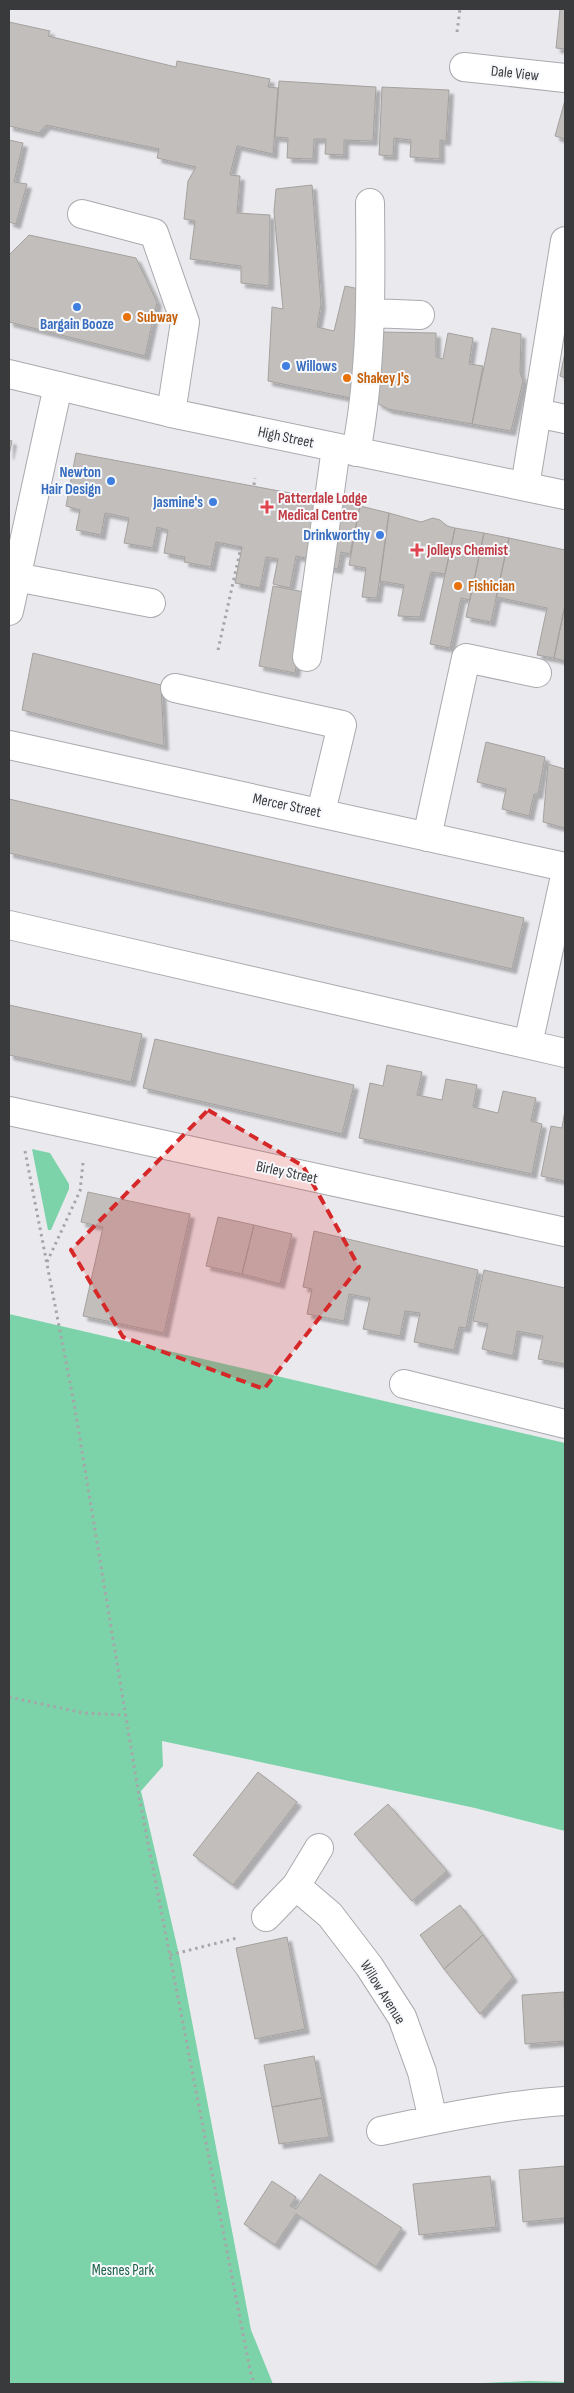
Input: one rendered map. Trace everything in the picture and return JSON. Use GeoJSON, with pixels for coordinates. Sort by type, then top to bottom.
{"type":"FeatureCollection","features":[{"type":"Feature","properties":{"kind":"street","name":"Dale View"},"geometry":{"type":"LineString","coordinates":[[464,67],[565,78]]}},
{"type":"Feature","properties":{"kind":"street"},"geometry":{"type":"LineString","coordinates":[[307,657],[346,450],[364,410],[371,313],[370,203]]}},
{"type":"Feature","properties":{"kind":"street"},"geometry":{"type":"LineString","coordinates":[[82,214],[154,234],[185,322],[170,413]]}},
{"type":"Feature","properties":{"kind":"street"},"geometry":{"type":"LineString","coordinates":[[525,486],[565,241]]}},
{"type":"Feature","properties":{"kind":"street"},"geometry":{"type":"LineString","coordinates":[[371,313],[420,315]]}},
{"type":"Feature","properties":{"kind":"street","name":"High Street"},"geometry":{"type":"LineString","coordinates":[[9,374],[170,413],[565,495]]}},
{"type":"Feature","properties":{"kind":"street"},"geometry":{"type":"LineString","coordinates":[[58,386],[11,596],[151,603]]}},
{"type":"Feature","properties":{"kind":"street"},"geometry":{"type":"LineString","coordinates":[[537,413],[565,419]]}},
{"type":"Feature","properties":{"kind":"street"},"geometry":{"type":"LineString","coordinates":[[428,837],[466,658],[537,673]]}},
{"type":"Feature","properties":{"kind":"street"},"geometry":{"type":"LineString","coordinates":[[174,688],[342,725],[321,812]]}},
{"type":"Feature","properties":{"kind":"street","name":"Mercer Street"},"geometry":{"type":"LineString","coordinates":[[9,745],[565,867]]}},
{"type":"Feature","properties":{"kind":"street"},"geometry":{"type":"LineString","coordinates":[[528,1044],[565,876]]}},
{"type":"Feature","properties":{"kind":"street"},"geometry":{"type":"LineString","coordinates":[[9,925],[565,1053]]}},
{"type":"Feature","properties":{"kind":"street","name":"Birley Street"},"geometry":{"type":"LineString","coordinates":[[9,1111],[565,1232]]}},
{"type":"Feature","properties":{"kind":"street"},"geometry":{"type":"LineString","coordinates":[[404,1384],[565,1424]]}},
{"type":"Feature","properties":{"kind":"street"},"geometry":{"type":"LineString","coordinates":[[266,1917],[296,1886],[319,1848]]}},
{"type":"Feature","properties":{"kind":"street","name":"Willow Avenue"},"geometry":{"type":"LineString","coordinates":[[296,1886],[330,1915],[369,1966],[402,2018],[422,2072],[433,2120]]}},
{"type":"Feature","properties":{"kind":"street"},"geometry":{"type":"LineString","coordinates":[[381,2131],[532,2103],[565,2101]]}},
{"type":"Feature","properties":{"kind":"path"},"geometry":{"type":"LineString","coordinates":[[254,485],[256,478]]}},
{"type":"Feature","properties":{"kind":"path"},"geometry":{"type":"LineString","coordinates":[[218,650],[240,547]]}},
{"type":"Feature","properties":{"kind":"path"},"geometry":{"type":"LineString","coordinates":[[25,1150],[74,1403],[125,1715],[251,2375],[255,2384]]}},
{"type":"Feature","properties":{"kind":"path"},"geometry":{"type":"LineString","coordinates":[[47,1262],[80,1190],[85,1155]]}},
{"type":"Feature","properties":{"kind":"path"},"geometry":{"type":"LineString","coordinates":[[9,1697],[84,1713],[125,1715]]}},
{"type":"Feature","properties":{"kind":"path"},"geometry":{"type":"LineString","coordinates":[[170,1955],[242,1937]]}},
{"type":"Feature","properties":{"kind":"highlighted area"},"geometry":{"type":"Polygon","coordinates":[[[208,1110],[303,1166],[359,1267],[264,1389],[123,1337],[71,1250],[208,1110]]]}},
{"type":"Feature","properties":{"kind":"green space"},"geometry":{"type":"Polygon","coordinates":[[[32,1149],[50,1153],[69,1184],[69,1189],[51,1230],[48,1230],[32,1149]]]}},
{"type":"Feature","properties":{"kind":"green space","name":"Mesnes Park"},"geometry":{"type":"Polygon","coordinates":[[[9,1314],[565,1443],[565,1831],[475,1808],[162,1741],[163,1766],[141,1791],[180,1959],[251,2330],[273,2384],[9,2384],[9,1314]]]}},
{"type":"Feature","properties":{"kind":"green space"},"geometry":{"type":"Polygon","coordinates":[[[529,2381],[565,2382],[565,2384],[460,2384],[529,2381]]]}},
{"type":"Feature","properties":{"kind":"building"},"geometry":{"type":"Polygon","coordinates":[[[560,9],[565,9],[565,49],[556,48],[560,9]]]}},
{"type":"Feature","properties":{"kind":"building"},"geometry":{"type":"Polygon","coordinates":[[[9,22],[50,31],[48,36],[176,67],[177,61],[270,79],[268,87],[278,88],[273,154],[237,146],[230,175],[240,176],[237,213],[270,215],[269,286],[241,283],[241,266],[190,259],[195,221],[184,219],[188,181],[196,167],[157,158],[159,149],[46,125],[39,133],[9,126],[9,22]]]}},
{"type":"Feature","properties":{"kind":"building"},"geometry":{"type":"Polygon","coordinates":[[[279,81],[376,87],[373,141],[344,140],[344,155],[325,154],[326,139],[314,139],[313,159],[287,158],[288,138],[275,137],[279,81]]]}},
{"type":"Feature","properties":{"kind":"building"},"geometry":{"type":"Polygon","coordinates":[[[382,87],[449,90],[446,141],[440,140],[440,159],[410,157],[411,140],[394,138],[393,156],[379,155],[382,87]]]}},
{"type":"Feature","properties":{"kind":"building"},"geometry":{"type":"Polygon","coordinates":[[[565,100],[565,139],[555,136],[565,100]]]}},
{"type":"Feature","properties":{"kind":"building"},"geometry":{"type":"Polygon","coordinates":[[[9,140],[23,143],[14,182],[27,184],[16,224],[9,222],[9,140]]]}},
{"type":"Feature","properties":{"kind":"building"},"geometry":{"type":"Polygon","coordinates":[[[312,185],[321,304],[317,327],[334,331],[345,286],[364,290],[356,399],[268,381],[272,307],[283,309],[274,211],[276,189],[312,185]]]}},
{"type":"Feature","properties":{"kind":"building"},"geometry":{"type":"Polygon","coordinates":[[[29,235],[136,258],[157,302],[145,356],[9,322],[9,255],[29,235]]]}},
{"type":"Feature","properties":{"kind":"building"},"geometry":{"type":"Polygon","coordinates":[[[492,328],[521,334],[520,372],[523,381],[511,431],[472,424],[492,328]]]}},
{"type":"Feature","properties":{"kind":"building"},"geometry":{"type":"Polygon","coordinates":[[[382,332],[436,333],[436,357],[443,359],[448,333],[473,338],[469,364],[483,366],[472,424],[388,409],[377,403],[382,332]]]}},
{"type":"Feature","properties":{"kind":"building"},"geometry":{"type":"Polygon","coordinates":[[[565,353],[565,378],[560,376],[565,353]]]}},
{"type":"Feature","properties":{"kind":"building"},"geometry":{"type":"Polygon","coordinates":[[[9,440],[12,441],[9,455],[9,440]]]}},
{"type":"Feature","properties":{"kind":"building"},"geometry":{"type":"Polygon","coordinates":[[[76,453],[322,499],[311,559],[296,556],[290,588],[273,584],[278,559],[266,557],[260,588],[235,583],[242,547],[216,542],[211,567],[184,562],[185,557],[164,553],[168,530],[157,527],[153,548],[124,543],[129,518],[105,513],[101,535],[76,530],[80,510],[66,506],[76,453]]]}},
{"type":"Feature","properties":{"kind":"building"},"geometry":{"type":"Polygon","coordinates":[[[338,502],[360,506],[350,554],[341,552],[338,569],[325,567],[338,502]]]}},
{"type":"Feature","properties":{"kind":"building"},"geometry":{"type":"Polygon","coordinates":[[[360,506],[389,513],[377,598],[362,597],[366,568],[349,565],[360,506]]]}},
{"type":"Feature","properties":{"kind":"building","name":"Jolleys Chemist"},"geometry":{"type":"Polygon","coordinates":[[[389,513],[421,522],[433,518],[455,528],[445,574],[431,572],[420,617],[398,616],[404,585],[380,581],[389,513]]]}},
{"type":"Feature","properties":{"kind":"building","name":"Fishician"},"geometry":{"type":"Polygon","coordinates":[[[455,528],[484,533],[470,600],[461,598],[450,648],[430,644],[455,528]]]}},
{"type":"Feature","properties":{"kind":"building"},"geometry":{"type":"Polygon","coordinates":[[[484,533],[509,538],[491,622],[466,617],[484,533]]]}},
{"type":"Feature","properties":{"kind":"building"},"geometry":{"type":"Polygon","coordinates":[[[509,538],[565,550],[565,605],[554,658],[537,655],[547,608],[496,597],[509,538]]]}},
{"type":"Feature","properties":{"kind":"building"},"geometry":{"type":"Polygon","coordinates":[[[273,586],[309,593],[295,673],[259,666],[273,586]]]}},
{"type":"Feature","properties":{"kind":"building"},"geometry":{"type":"Polygon","coordinates":[[[565,605],[565,661],[554,658],[565,605]]]}},
{"type":"Feature","properties":{"kind":"building"},"geometry":{"type":"Polygon","coordinates":[[[33,653],[161,685],[164,746],[22,710],[33,653]]]}},
{"type":"Feature","properties":{"kind":"building"},"geometry":{"type":"Polygon","coordinates":[[[486,742],[545,757],[538,794],[534,794],[529,816],[502,809],[506,789],[477,782],[486,742]]]}},
{"type":"Feature","properties":{"kind":"building"},"geometry":{"type":"Polygon","coordinates":[[[548,764],[565,769],[565,828],[543,822],[548,764]]]}},
{"type":"Feature","properties":{"kind":"building"},"geometry":{"type":"Polygon","coordinates":[[[9,799],[524,918],[512,969],[9,853],[9,799]]]}},
{"type":"Feature","properties":{"kind":"building"},"geometry":{"type":"Polygon","coordinates":[[[9,1005],[142,1034],[131,1082],[9,1055],[9,1005]]]}},
{"type":"Feature","properties":{"kind":"building"},"geometry":{"type":"Polygon","coordinates":[[[155,1039],[354,1085],[342,1134],[143,1088],[155,1039]]]}},
{"type":"Feature","properties":{"kind":"building"},"geometry":{"type":"Polygon","coordinates":[[[387,1065],[422,1072],[417,1095],[442,1100],[446,1079],[477,1085],[473,1107],[498,1113],[503,1091],[536,1098],[531,1121],[542,1124],[532,1174],[359,1138],[370,1083],[383,1086],[387,1065]]]}},
{"type":"Feature","properties":{"kind":"building"},"geometry":{"type":"Polygon","coordinates":[[[565,1110],[565,1181],[541,1176],[551,1126],[562,1128],[565,1110]]]}},
{"type":"Feature","properties":{"kind":"building"},"geometry":{"type":"Polygon","coordinates":[[[88,1192],[190,1214],[164,1333],[83,1316],[103,1227],[81,1222],[88,1192]]]}},
{"type":"Feature","properties":{"kind":"building"},"geometry":{"type":"Polygon","coordinates":[[[218,1217],[254,1225],[242,1274],[206,1266],[218,1217]]]}},
{"type":"Feature","properties":{"kind":"building"},"geometry":{"type":"Polygon","coordinates":[[[254,1225],[292,1234],[280,1284],[242,1274],[254,1225]]]}},
{"type":"Feature","properties":{"kind":"building"},"geometry":{"type":"Polygon","coordinates":[[[314,1231],[478,1270],[466,1328],[459,1327],[454,1350],[414,1342],[420,1313],[405,1311],[400,1336],[363,1329],[370,1298],[349,1294],[344,1321],[307,1314],[312,1289],[303,1287],[314,1231]]]}},
{"type":"Feature","properties":{"kind":"building"},"geometry":{"type":"Polygon","coordinates":[[[484,1270],[565,1288],[565,1364],[538,1359],[543,1336],[517,1331],[513,1356],[482,1349],[488,1324],[473,1321],[484,1270]]]}},
{"type":"Feature","properties":{"kind":"building"},"geometry":{"type":"Polygon","coordinates":[[[258,1772],[297,1802],[233,1885],[193,1855],[258,1772]]]}},
{"type":"Feature","properties":{"kind":"building"},"geometry":{"type":"Polygon","coordinates":[[[388,1804],[447,1871],[412,1901],[354,1834],[388,1804]]]}},
{"type":"Feature","properties":{"kind":"building"},"geometry":{"type":"Polygon","coordinates":[[[460,1905],[483,1935],[444,1969],[420,1935],[460,1905]]]}},
{"type":"Feature","properties":{"kind":"building"},"geometry":{"type":"Polygon","coordinates":[[[483,1935],[513,1977],[480,2014],[444,1969],[483,1935]]]}},
{"type":"Feature","properties":{"kind":"building"},"geometry":{"type":"Polygon","coordinates":[[[287,1937],[305,2029],[255,2039],[236,1948],[287,1937]]]}},
{"type":"Feature","properties":{"kind":"building"},"geometry":{"type":"Polygon","coordinates":[[[564,1992],[565,2041],[525,2044],[522,1995],[564,1992]]]}},
{"type":"Feature","properties":{"kind":"building"},"geometry":{"type":"Polygon","coordinates":[[[314,2056],[322,2098],[272,2107],[264,2065],[314,2056]]]}},
{"type":"Feature","properties":{"kind":"building"},"geometry":{"type":"Polygon","coordinates":[[[322,2098],[329,2137],[279,2144],[272,2107],[322,2098]]]}},
{"type":"Feature","properties":{"kind":"building"},"geometry":{"type":"Polygon","coordinates":[[[565,2166],[565,2218],[523,2222],[519,2170],[565,2166]]]}},
{"type":"Feature","properties":{"kind":"building"},"geometry":{"type":"Polygon","coordinates":[[[320,2174],[402,2228],[376,2267],[296,2214],[275,2245],[244,2224],[272,2181],[296,2197],[290,2206],[296,2209],[320,2174]]]}},
{"type":"Feature","properties":{"kind":"building"},"geometry":{"type":"Polygon","coordinates":[[[490,2176],[496,2227],[419,2235],[413,2184],[490,2176]]]}},
{"type":"Feature","properties":{"kind":"place","name":"Bargain Booze"},"geometry":{"type":"Point","coordinates":[77,307]}},
{"type":"Feature","properties":{"kind":"place","name":"Subway"},"geometry":{"type":"Point","coordinates":[127,317]}},
{"type":"Feature","properties":{"kind":"place","name":"Willows"},"geometry":{"type":"Point","coordinates":[286,366]}},
{"type":"Feature","properties":{"kind":"place","name":"Shakey J's"},"geometry":{"type":"Point","coordinates":[347,378]}},
{"type":"Feature","properties":{"kind":"place","name":"Newton Hair Design"},"geometry":{"type":"Point","coordinates":[111,481]}},
{"type":"Feature","properties":{"kind":"place","name":"Jasmine's"},"geometry":{"type":"Point","coordinates":[213,502]}},
{"type":"Feature","properties":{"kind":"place","name":"Patterdale Lodge Medical Centre"},"geometry":{"type":"Point","coordinates":[267,507]}},
{"type":"Feature","properties":{"kind":"place","name":"Drinkworthy"},"geometry":{"type":"Point","coordinates":[380,535]}},
{"type":"Feature","properties":{"kind":"place","name":"Jolleys Chemist"},"geometry":{"type":"Point","coordinates":[417,550]}},
{"type":"Feature","properties":{"kind":"place","name":"Fishician"},"geometry":{"type":"Point","coordinates":[458,586]}}]}
